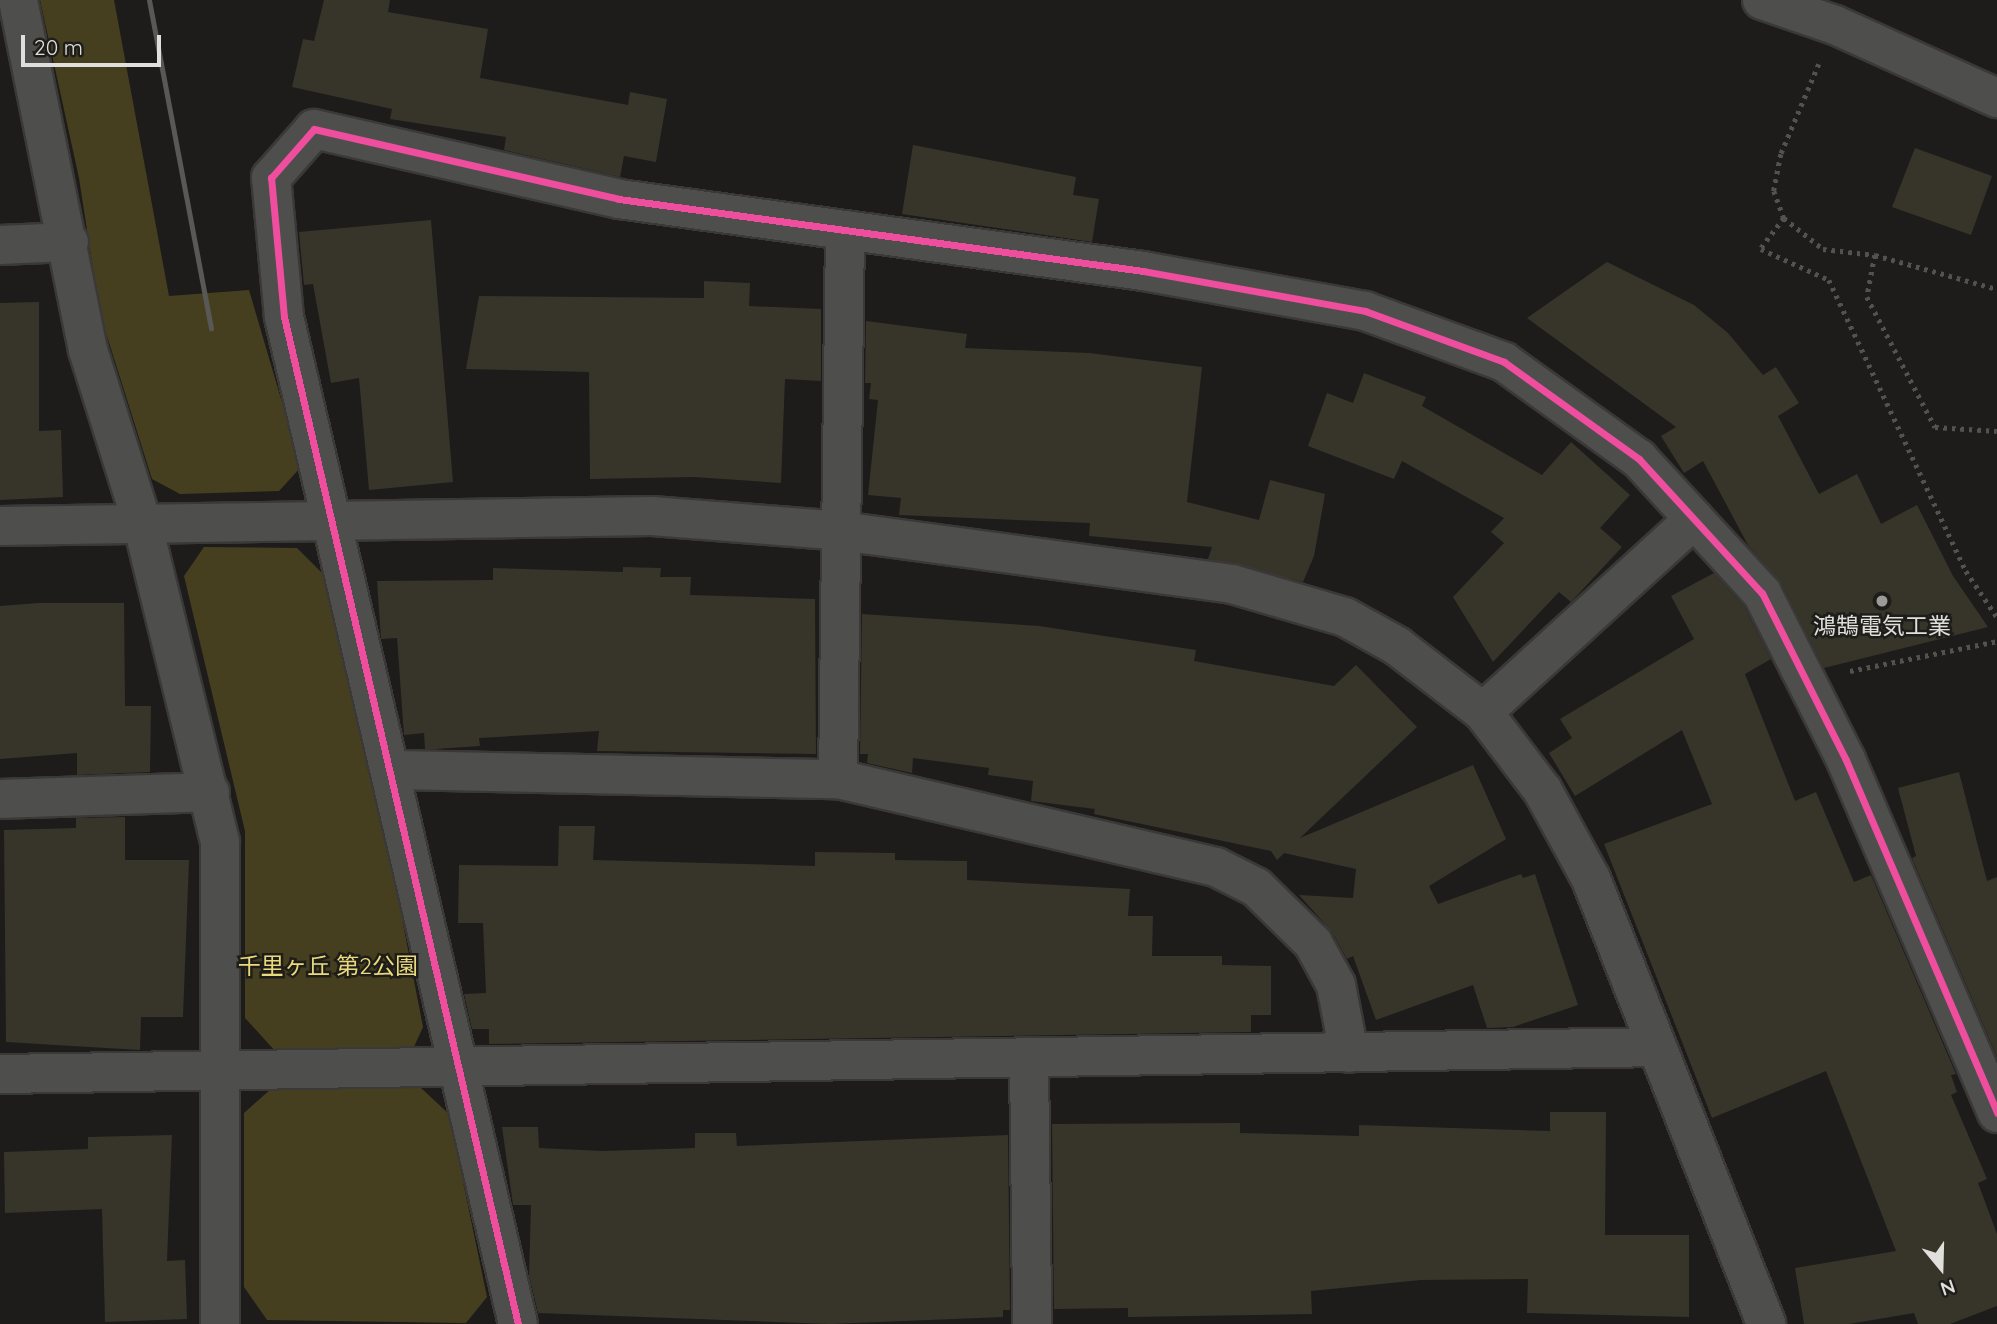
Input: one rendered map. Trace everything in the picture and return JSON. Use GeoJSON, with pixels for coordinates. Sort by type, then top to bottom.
{"type":"FeatureCollection","features":[{"type":"Feature","properties":{"kind":"street"},"geometry":{"type":"LineString","coordinates":[[18,0],[69,242],[88,350],[142,522],[210,792],[220,842],[217,1070],[220,1324]]}},
{"type":"Feature","properties":{"kind":"street"},"geometry":{"type":"LineString","coordinates":[[1762,0],[1835,25],[1997,98]]}},
{"type":"Feature","properties":{"kind":"street"},"geometry":{"type":"LineString","coordinates":[[519,1324],[456,1070],[393,769],[284,317],[271,178],[314,130],[619,199],[1143,271],[1365,311],[1504,362],[1533,380],[1639,459],[1762,593],[1808,679],[1997,1112]]}},
{"type":"Feature","properties":{"kind":"street"},"geometry":{"type":"LineString","coordinates":[[838,779],[845,230]]}},
{"type":"Feature","properties":{"kind":"street"},"geometry":{"type":"LineString","coordinates":[[0,245],[69,242]]}},
{"type":"Feature","properties":{"kind":"street"},"geometry":{"type":"LineString","coordinates":[[0,526],[333,518],[652,516],[841,531],[1232,584],[1297,600],[1345,617],[1397,646],[1483,712],[1543,791],[1591,878],[1766,1324]]}},
{"type":"Feature","properties":{"kind":"street"},"geometry":{"type":"LineString","coordinates":[[1483,712],[1694,519]]}},
{"type":"Feature","properties":{"kind":"street"},"geometry":{"type":"LineString","coordinates":[[393,769],[838,779],[1216,867],[1256,887],[1313,943],[1336,985],[1349,1053]]}},
{"type":"Feature","properties":{"kind":"street"},"geometry":{"type":"LineString","coordinates":[[0,799],[210,792]]}},
{"type":"Feature","properties":{"kind":"street"},"geometry":{"type":"LineString","coordinates":[[0,1074],[456,1070],[1657,1047]]}},
{"type":"Feature","properties":{"kind":"street"},"geometry":{"type":"LineString","coordinates":[[1029,1060],[1032,1324]]}},
{"type":"Feature","properties":{"kind":"path"},"geometry":{"type":"LineString","coordinates":[[1835,25],[1781,154],[1774,191],[1784,218],[1823,249],[1875,255],[1997,289]]}},
{"type":"Feature","properties":{"kind":"path"},"geometry":{"type":"LineString","coordinates":[[1784,218],[1761,249],[1829,280],[1966,571],[1997,617]]}},
{"type":"Feature","properties":{"kind":"path"},"geometry":{"type":"LineString","coordinates":[[1875,255],[1867,297],[1935,428],[1997,432]]}},
{"type":"Feature","properties":{"kind":"path"},"geometry":{"type":"LineString","coordinates":[[1808,679],[1997,641]]}},
{"type":"Feature","properties":{"kind":"green space"},"geometry":{"type":"Polygon","coordinates":[[[40,0],[114,0],[169,296],[249,290],[301,467],[279,491],[180,494],[152,479],[100,314],[79,178],[40,0]]]}},
{"type":"Feature","properties":{"kind":"green space","name":"千里ヶ丘 第2公園"},"geometry":{"type":"Polygon","coordinates":[[[204,547],[297,548],[322,573],[374,774],[423,1027],[413,1049],[277,1053],[245,1018],[245,831],[184,576],[204,547]]]}},
{"type":"Feature","properties":{"kind":"green space"},"geometry":{"type":"Polygon","coordinates":[[[421,1088],[449,1114],[487,1297],[466,1323],[267,1320],[244,1287],[244,1113],[271,1089],[421,1088]]]}},
{"type":"Feature","properties":{"kind":"building"},"geometry":{"type":"Polygon","coordinates":[[[324,0],[390,0],[388,12],[488,29],[480,78],[628,105],[630,92],[667,99],[656,162],[624,156],[620,177],[504,150],[506,137],[390,119],[392,109],[292,87],[303,39],[314,41],[324,0]]]}},
{"type":"Feature","properties":{"kind":"building"},"geometry":{"type":"Polygon","coordinates":[[[913,145],[1076,177],[1073,195],[1099,199],[1092,242],[902,214],[913,145]]]}},
{"type":"Feature","properties":{"kind":"building"},"geometry":{"type":"Polygon","coordinates":[[[1915,148],[1992,176],[1971,235],[1892,207],[1915,148]]]}},
{"type":"Feature","properties":{"kind":"building"},"geometry":{"type":"Polygon","coordinates":[[[431,220],[453,482],[369,490],[359,378],[331,383],[313,284],[304,285],[299,232],[431,220]]]}},
{"type":"Feature","properties":{"kind":"building"},"geometry":{"type":"Polygon","coordinates":[[[1607,262],[1694,305],[1728,333],[1763,375],[1776,367],[1799,403],[1778,416],[1819,494],[1857,474],[1881,524],[1917,505],[1953,576],[1988,627],[1824,668],[1781,583],[1748,545],[1703,461],[1684,473],[1661,436],[1676,427],[1527,318],[1607,262]]]}},
{"type":"Feature","properties":{"kind":"building"},"geometry":{"type":"Polygon","coordinates":[[[704,281],[750,283],[749,306],[821,309],[821,381],[785,379],[781,483],[694,477],[590,479],[589,372],[466,369],[479,296],[704,298],[704,281]]]}},
{"type":"Feature","properties":{"kind":"building"},"geometry":{"type":"Polygon","coordinates":[[[39,302],[39,431],[61,430],[63,497],[0,500],[0,303],[39,302]]]}},
{"type":"Feature","properties":{"kind":"building"},"geometry":{"type":"Polygon","coordinates":[[[866,321],[967,334],[965,348],[1089,353],[1202,367],[1187,502],[1259,520],[1270,480],[1325,494],[1314,556],[1303,582],[1208,559],[1212,547],[1089,536],[1090,523],[899,515],[901,498],[868,495],[878,400],[869,399],[871,383],[865,383],[866,321]]]}},
{"type":"Feature","properties":{"kind":"building"},"geometry":{"type":"Polygon","coordinates":[[[1364,373],[1426,397],[1422,406],[1542,475],[1571,442],[1630,495],[1600,528],[1622,547],[1571,602],[1559,592],[1493,662],[1453,597],[1504,543],[1491,532],[1504,518],[1402,461],[1394,479],[1308,446],[1327,393],[1353,403],[1364,373]]]}},
{"type":"Feature","properties":{"kind":"building"},"geometry":{"type":"Polygon","coordinates":[[[623,567],[661,568],[660,577],[691,577],[690,595],[815,599],[816,754],[597,751],[599,731],[479,738],[480,746],[425,749],[424,733],[404,735],[397,638],[381,639],[377,581],[493,580],[493,568],[623,572],[623,567]]]}},
{"type":"Feature","properties":{"kind":"building"},"geometry":{"type":"Polygon","coordinates":[[[1714,573],[1744,606],[1771,659],[1745,674],[1795,801],[1816,792],[1854,882],[1871,875],[1956,1074],[1951,1075],[1957,1092],[1951,1095],[1987,1179],[1978,1183],[1997,1234],[1997,1306],[1950,1324],[1918,1324],[1914,1313],[1849,1324],[1804,1324],[1795,1268],[1896,1251],[1826,1071],[1712,1118],[1604,844],[1712,804],[1682,730],[1575,796],[1549,753],[1572,738],[1560,719],[1694,639],[1671,596],[1714,573]]]}},
{"type":"Feature","properties":{"kind":"building"},"geometry":{"type":"Polygon","coordinates":[[[124,603],[125,706],[151,706],[150,772],[77,775],[77,753],[0,759],[0,606],[124,603]]]}},
{"type":"Feature","properties":{"kind":"building"},"geometry":{"type":"Polygon","coordinates":[[[862,614],[1039,626],[1196,650],[1194,661],[1334,686],[1356,665],[1417,727],[1300,838],[1473,765],[1506,839],[1429,886],[1438,904],[1521,874],[1523,878],[1535,874],[1578,1005],[1513,1027],[1487,1028],[1473,985],[1376,1020],[1353,956],[1347,959],[1332,932],[1299,895],[1353,898],[1356,869],[1284,853],[1277,860],[1271,851],[1094,814],[1095,809],[1031,801],[1033,781],[988,775],[989,768],[913,758],[912,773],[867,763],[868,754],[860,754],[862,614]]]}},
{"type":"Feature","properties":{"kind":"building"},"geometry":{"type":"Polygon","coordinates":[[[1959,772],[1987,881],[1997,877],[1997,1057],[1912,858],[1916,856],[1898,788],[1959,772]]]}},
{"type":"Feature","properties":{"kind":"building"},"geometry":{"type":"Polygon","coordinates":[[[125,817],[125,860],[189,860],[183,1017],[141,1017],[140,1050],[6,1042],[4,830],[76,828],[76,818],[125,817]]]}},
{"type":"Feature","properties":{"kind":"building"},"geometry":{"type":"Polygon","coordinates":[[[559,826],[595,826],[593,860],[815,866],[815,852],[895,853],[895,860],[967,861],[967,880],[1130,889],[1128,916],[1153,916],[1152,956],[1222,956],[1222,965],[1271,966],[1271,1015],[1251,1015],[1251,1032],[489,1044],[489,1029],[472,1029],[464,994],[486,993],[483,923],[458,923],[459,865],[558,866],[559,826]]]}},
{"type":"Feature","properties":{"kind":"building"},"geometry":{"type":"Polygon","coordinates":[[[1550,1112],[1606,1112],[1605,1235],[1689,1235],[1689,1317],[1527,1313],[1528,1279],[1421,1280],[1311,1291],[1312,1314],[1128,1317],[1128,1308],[1054,1309],[1052,1124],[1240,1123],[1240,1133],[1359,1136],[1359,1125],[1550,1131],[1550,1112]]]}},
{"type":"Feature","properties":{"kind":"building"},"geometry":{"type":"Polygon","coordinates":[[[502,1127],[538,1127],[539,1148],[603,1151],[695,1148],[695,1133],[736,1133],[737,1146],[1008,1135],[1010,1310],[1003,1310],[1003,1317],[830,1324],[538,1313],[529,1276],[531,1205],[513,1205],[502,1127]]]}},
{"type":"Feature","properties":{"kind":"building"},"geometry":{"type":"Polygon","coordinates":[[[172,1135],[167,1261],[185,1260],[187,1319],[105,1322],[102,1209],[5,1213],[4,1152],[88,1149],[88,1137],[172,1135]]]}},
{"type":"Feature","properties":{"kind":"railway"},"geometry":{"type":"LineString","coordinates":[[149,0],[211,328]]}},
{"type":"Feature","properties":{"kind":"cycle path"},"geometry":{"type":"LineString","coordinates":[[518,1324],[284,317],[271,178],[314,129],[619,199],[1143,271],[1365,311],[1504,362],[1639,459],[1762,593],[1846,760],[1997,1113]]}},
{"type":"Feature","properties":{"kind":"place","name":"鴻鵠電気工業"},"geometry":{"type":"Point","coordinates":[1882,601]}}]}
